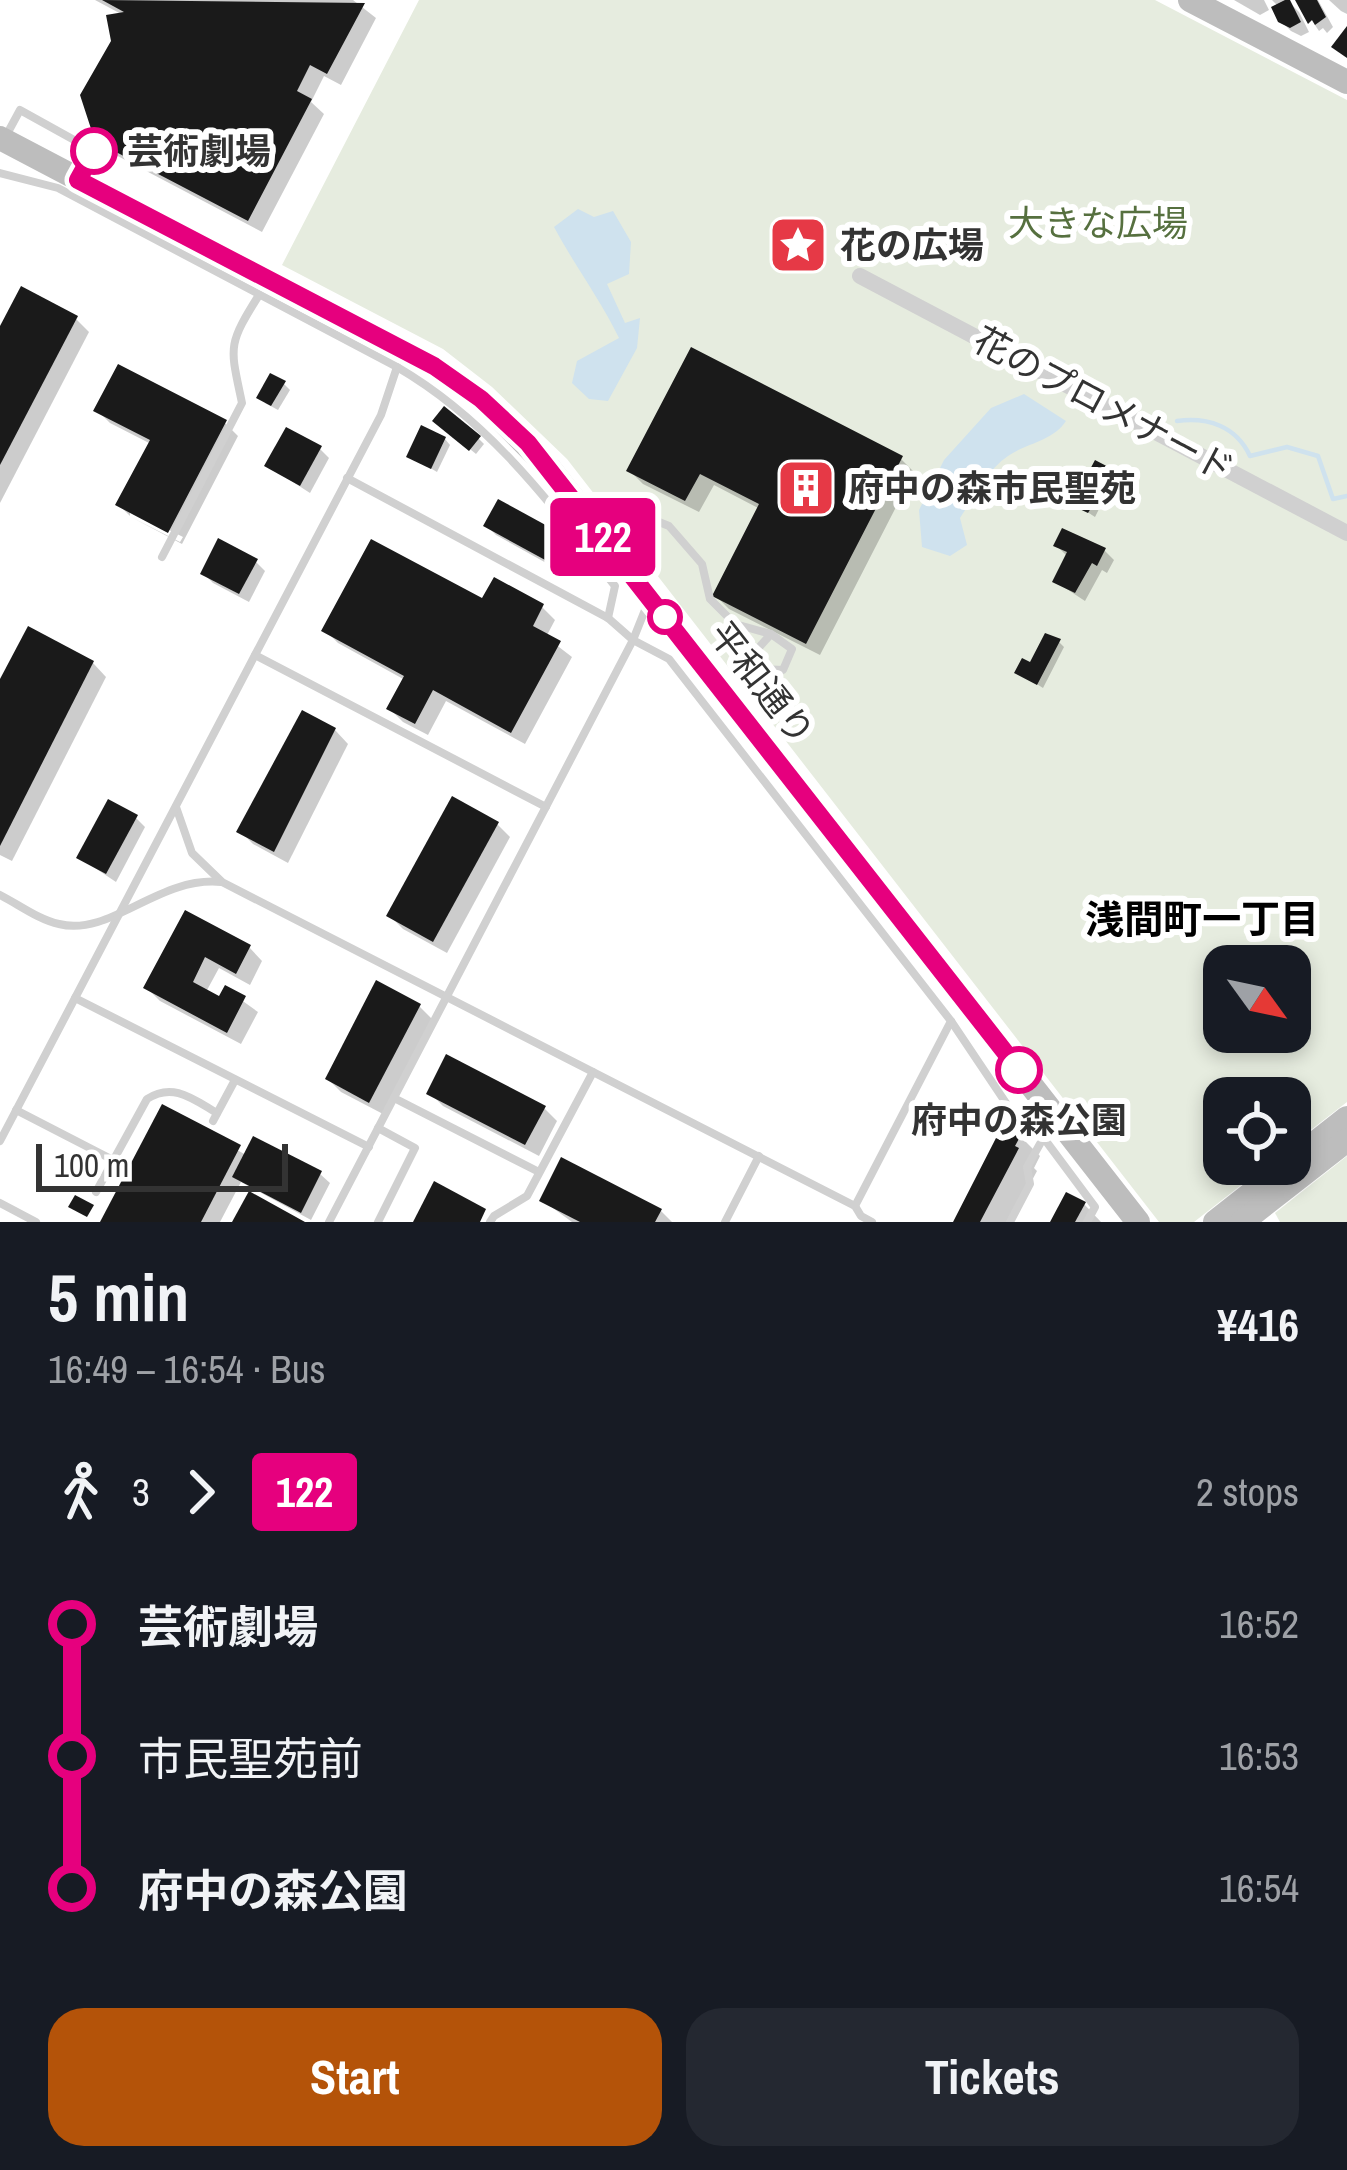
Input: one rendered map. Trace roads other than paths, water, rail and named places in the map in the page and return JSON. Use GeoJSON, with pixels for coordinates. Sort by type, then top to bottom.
{"type":"FeatureCollection","features":[{"type":"Feature","properties":{"kind":"street"},"geometry":{"type":"LineString","coordinates":[[1190,0],[1347,82]]}},
{"type":"Feature","properties":{"kind":"street","name":"平和通り"},"geometry":{"type":"LineString","coordinates":[[2,139],[459,382],[528,443],[650,597],[1052,1130],[1138,1222]]}},
{"type":"Feature","properties":{"kind":"street","name":"花のプロメナード"},"geometry":{"type":"LineString","coordinates":[[860,276],[1347,533]]}},
{"type":"Feature","properties":{"kind":"street"},"geometry":{"type":"LineString","coordinates":[[1311,1147],[1347,1118]]}},
{"type":"Feature","properties":{"kind":"street"},"geometry":{"type":"LineString","coordinates":[[1242,1222],[1347,1140]]}},
{"type":"Feature","properties":{"kind":"street"},"geometry":{"type":"LineString","coordinates":[[1215,1222],[1262,1185]]}},
{"type":"Feature","properties":{"kind":"lane"},"geometry":{"type":"LineString","coordinates":[[0,173],[58,188],[397,367],[470,418],[534,483],[615,586],[608,617]]}},
{"type":"Feature","properties":{"kind":"lane"},"geometry":{"type":"LineString","coordinates":[[162,556],[242,403],[231,366],[234,342],[260,295]]}},
{"type":"Feature","properties":{"kind":"lane"},"geometry":{"type":"LineString","coordinates":[[0,1141],[381,415],[397,367]]}},
{"type":"Feature","properties":{"kind":"lane"},"geometry":{"type":"LineString","coordinates":[[347,478],[608,617],[633,640],[669,659],[950,1021],[1010,1108],[1052,1130],[1095,1207],[1087,1222]]}},
{"type":"Feature","properties":{"kind":"lane"},"geometry":{"type":"LineString","coordinates":[[597,530],[644,516],[669,526],[702,564],[710,599],[735,624],[771,634],[792,650],[783,670],[759,669],[754,653],[771,634]]}},
{"type":"Feature","properties":{"kind":"lane"},"geometry":{"type":"LineString","coordinates":[[329,1222],[633,640],[650,597]]}},
{"type":"Feature","properties":{"kind":"lane"},"geometry":{"type":"LineString","coordinates":[[255,655],[546,807]]}},
{"type":"Feature","properties":{"kind":"lane"},"geometry":{"type":"LineString","coordinates":[[176,805],[193,853],[222,882],[855,1206],[872,1222]]}},
{"type":"Feature","properties":{"kind":"lane"},"geometry":{"type":"LineString","coordinates":[[0,895],[57,924],[95,924],[185,883],[222,882]]}},
{"type":"Feature","properties":{"kind":"lane"},"geometry":{"type":"LineString","coordinates":[[74,998],[369,1147]]}},
{"type":"Feature","properties":{"kind":"lane"},"geometry":{"type":"LineString","coordinates":[[855,1206],[950,1021]]}},
{"type":"Feature","properties":{"kind":"lane"},"geometry":{"type":"LineString","coordinates":[[490,1222],[527,1196],[593,1072]]}},
{"type":"Feature","properties":{"kind":"lane"},"geometry":{"type":"LineString","coordinates":[[96,1192],[147,1099],[168,1089],[215,1117],[235,1080]]}},
{"type":"Feature","properties":{"kind":"lane"},"geometry":{"type":"LineString","coordinates":[[394,1098],[539,1172]]}},
{"type":"Feature","properties":{"kind":"lane"},"geometry":{"type":"LineString","coordinates":[[16,1110],[113,1160]]}},
{"type":"Feature","properties":{"kind":"lane"},"geometry":{"type":"LineString","coordinates":[[378,1128],[415,1148],[378,1222]]}},
{"type":"Feature","properties":{"kind":"lane"},"geometry":{"type":"LineString","coordinates":[[1010,1222],[1030,1184],[1028,1167],[1052,1130]]}},
{"type":"Feature","properties":{"kind":"lane"},"geometry":{"type":"LineString","coordinates":[[725,1222],[759,1156]]}},
{"type":"Feature","properties":{"kind":"lane"},"geometry":{"type":"LineString","coordinates":[[0,1203],[36,1222]]}},
{"type":"Feature","properties":{"kind":"water"},"geometry":{"type":"Polygon","coordinates":[[[578,209],[594,217],[613,211],[631,242],[629,274],[607,284],[625,323],[640,318],[637,348],[608,401],[589,399],[572,383],[577,361],[619,338],[554,227],[578,209]]]}},
{"type":"Feature","properties":{"kind":"water"},"geometry":{"type":"Polygon","coordinates":[[[797,223],[812,229],[818,244],[812,259],[797,265],[782,259],[776,244],[782,229],[797,223]]]}},
{"type":"Feature","properties":{"kind":"water"},"geometry":{"type":"Polygon","coordinates":[[[1024,394],[1066,421],[1047,437],[1008,456],[987,476],[960,518],[967,545],[950,556],[922,547],[919,510],[944,460],[991,408],[1024,394]]]}},
{"type":"Feature","properties":{"kind":"waterway"},"geometry":{"type":"LineString","coordinates":[[1177,421],[1220,426],[1237,437],[1250,456],[1287,447],[1318,456],[1333,499],[1347,496]]}},
{"type":"Feature","properties":{"kind":"place","name":"芸術劇場"},"geometry":{"type":"Point","coordinates":[94,151]}},
{"type":"Feature","properties":{"kind":"place","name":"花の広場"},"geometry":{"type":"Point","coordinates":[798,245]}},
{"type":"Feature","properties":{"kind":"place","name":"府中の森市民聖苑"},"geometry":{"type":"Point","coordinates":[806,488]}},
{"type":"Feature","properties":{"kind":"place","name":"府中の森公園"},"geometry":{"type":"Point","coordinates":[1019,1070]}},
{"type":"Feature","properties":{"kind":"district","name":"浅間町一丁目"},"geometry":{"type":"Point","coordinates":[1202,919]}},
{"type":"Feature","properties":{"kind":"park label","name":"大きな広場"},"geometry":{"type":"Point","coordinates":[1098,223]}}]}
